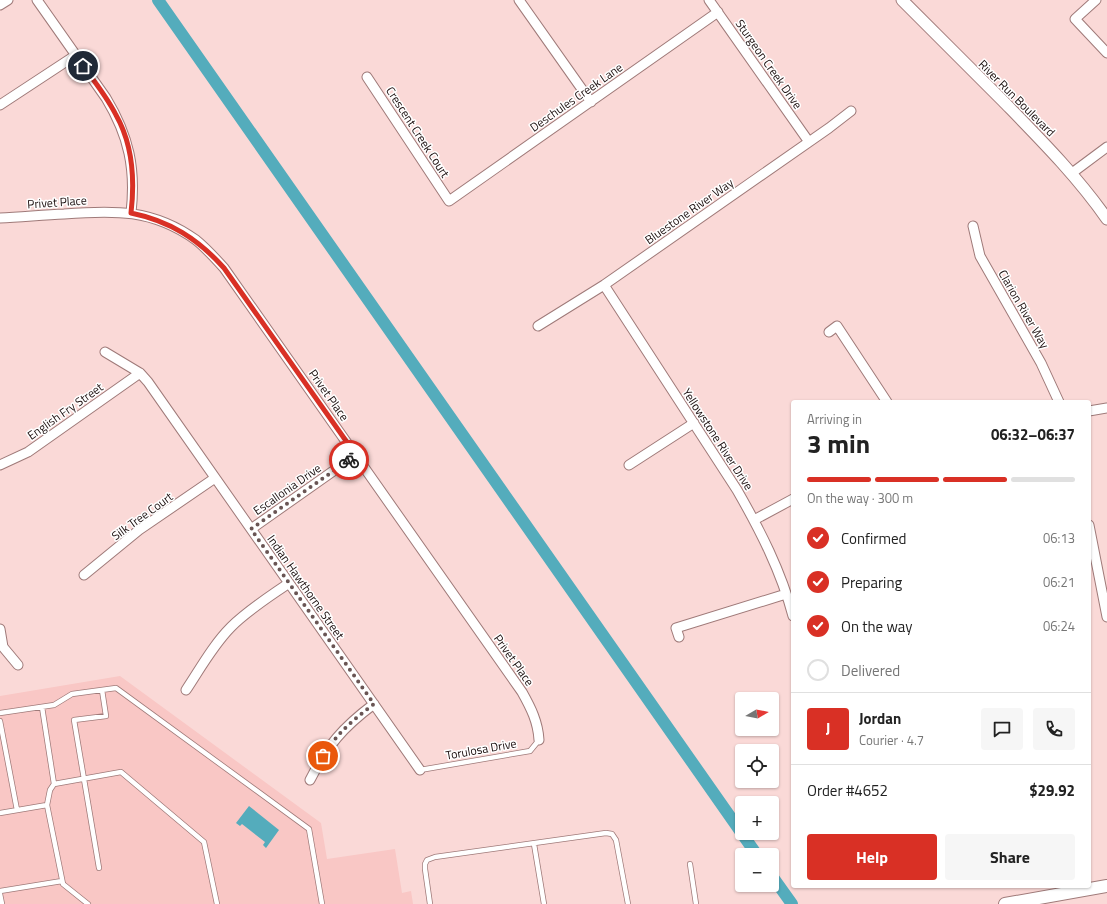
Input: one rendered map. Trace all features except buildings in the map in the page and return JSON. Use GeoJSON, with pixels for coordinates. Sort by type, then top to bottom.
{"type":"FeatureCollection","features":[{"type":"Feature","properties":{"kind":"main road"},"geometry":{"type":"LineString","coordinates":[[1005,904],[1107,886]]}},
{"type":"Feature","properties":{"kind":"street"},"geometry":{"type":"LineString","coordinates":[[0,5],[8,0]]}},
{"type":"Feature","properties":{"kind":"street"},"geometry":{"type":"LineString","coordinates":[[37,0],[106,98],[125,135],[133,174],[131,213]]}},
{"type":"Feature","properties":{"kind":"street"},"geometry":{"type":"LineString","coordinates":[[519,0],[591,102]]}},
{"type":"Feature","properties":{"kind":"street","name":"Sturgeon Creek Drive"},"geometry":{"type":"LineString","coordinates":[[709,0],[808,142]]}},
{"type":"Feature","properties":{"kind":"street","name":"River Run Boulevard"},"geometry":{"type":"LineString","coordinates":[[902,0],[1046,145],[1072,173],[1107,219]]}},
{"type":"Feature","properties":{"kind":"street"},"geometry":{"type":"LineString","coordinates":[[1096,0],[1075,19],[1107,53]]}},
{"type":"Feature","properties":{"kind":"street","name":"Deschules Creek Lane"},"geometry":{"type":"LineString","coordinates":[[448,201],[718,12]]}},
{"type":"Feature","properties":{"kind":"street"},"geometry":{"type":"LineString","coordinates":[[0,105],[76,55]]}},
{"type":"Feature","properties":{"kind":"street","name":"Crescent Creek Court"},"geometry":{"type":"LineString","coordinates":[[367,77],[448,201]]}},
{"type":"Feature","properties":{"kind":"street","name":"Bluestone River Way"},"geometry":{"type":"LineString","coordinates":[[538,326],[604,285],[851,111]]}},
{"type":"Feature","properties":{"kind":"street"},"geometry":{"type":"LineString","coordinates":[[1072,173],[1107,147]]}},
{"type":"Feature","properties":{"kind":"street","name":"Privet Place"},"geometry":{"type":"LineString","coordinates":[[0,218],[113,211],[131,213],[159,221],[178,229],[196,240],[215,258],[229,274],[522,692],[532,710],[539,729],[539,740]]}},
{"type":"Feature","properties":{"kind":"street","name":"Clarion River Way"},"geometry":{"type":"LineString","coordinates":[[973,226],[980,256],[1041,363],[1058,400]]}},
{"type":"Feature","properties":{"kind":"street","name":"Yellowstone River Drive"},"geometry":{"type":"LineString","coordinates":[[604,285],[737,490],[754,520],[774,561],[791,610]]}},
{"type":"Feature","properties":{"kind":"street"},"geometry":{"type":"LineString","coordinates":[[829,332],[838,326],[886,400]]}},
{"type":"Feature","properties":{"kind":"street","name":"Indian Hawthorne Street"},"geometry":{"type":"LineString","coordinates":[[105,352],[140,373],[420,770]]}},
{"type":"Feature","properties":{"kind":"street","name":"English Fry Street"},"geometry":{"type":"LineString","coordinates":[[0,465],[28,452],[140,373]]}},
{"type":"Feature","properties":{"kind":"street"},"geometry":{"type":"LineString","coordinates":[[1091,411],[1107,408]]}},
{"type":"Feature","properties":{"kind":"street"},"geometry":{"type":"LineString","coordinates":[[629,465],[694,423]]}},
{"type":"Feature","properties":{"kind":"street","name":"Escallonia Drive"},"geometry":{"type":"LineString","coordinates":[[251,529],[356,455]]}},
{"type":"Feature","properties":{"kind":"street","name":"Silk Tree Court"},"geometry":{"type":"LineString","coordinates":[[84,575],[139,530],[215,478]]}},
{"type":"Feature","properties":{"kind":"street"},"geometry":{"type":"LineString","coordinates":[[754,520],[791,500]]}},
{"type":"Feature","properties":{"kind":"street"},"geometry":{"type":"LineString","coordinates":[[1091,540],[1107,617]]}},
{"type":"Feature","properties":{"kind":"street"},"geometry":{"type":"LineString","coordinates":[[186,690],[229,628],[244,615],[289,583]]}},
{"type":"Feature","properties":{"kind":"street"},"geometry":{"type":"LineString","coordinates":[[679,638],[676,628],[786,594]]}},
{"type":"Feature","properties":{"kind":"street"},"geometry":{"type":"LineString","coordinates":[[0,629],[3,647],[18,665]]}},
{"type":"Feature","properties":{"kind":"street"},"geometry":{"type":"LineString","coordinates":[[310,780],[327,749],[340,733],[355,718],[374,704]]}},
{"type":"Feature","properties":{"kind":"lane"},"geometry":{"type":"LineString","coordinates":[[0,713],[54,705],[72,694],[116,688],[309,829],[322,904]]}},
{"type":"Feature","properties":{"kind":"lane"},"geometry":{"type":"LineString","coordinates":[[99,868],[74,720],[106,716],[102,690]]}},
{"type":"Feature","properties":{"kind":"lane"},"geometry":{"type":"LineString","coordinates":[[42,707],[54,784],[50,790],[47,805],[62,881],[63,884],[88,904]]}},
{"type":"Feature","properties":{"kind":"lane"},"geometry":{"type":"LineString","coordinates":[[0,722],[17,810]]}},
{"type":"Feature","properties":{"kind":"lane","name":"Torulosa Drive"},"geometry":{"type":"LineString","coordinates":[[420,770],[530,751],[539,740]]}},
{"type":"Feature","properties":{"kind":"lane"},"geometry":{"type":"LineString","coordinates":[[54,784],[121,772],[204,842],[217,904]]}},
{"type":"Feature","properties":{"kind":"lane"},"geometry":{"type":"LineString","coordinates":[[0,813],[47,805]]}},
{"type":"Feature","properties":{"kind":"lane"},"geometry":{"type":"LineString","coordinates":[[430,904],[425,870],[426,860],[436,857],[534,844],[606,832],[612,834],[616,840],[628,904]]}},
{"type":"Feature","properties":{"kind":"lane"},"geometry":{"type":"LineString","coordinates":[[534,844],[544,904]]}},
{"type":"Feature","properties":{"kind":"lane"},"geometry":{"type":"LineString","coordinates":[[690,864],[696,904]]}},
{"type":"Feature","properties":{"kind":"lane"},"geometry":{"type":"LineString","coordinates":[[0,891],[62,881]]}},
{"type":"Feature","properties":{"kind":"lane"},"geometry":{"type":"LineString","coordinates":[[0,894],[2,904]]}},
{"type":"Feature","properties":{"kind":"shaded area"},"geometry":{"type":"Polygon","coordinates":[[[120,676],[321,823],[327,859],[395,849],[402,893],[411,891],[413,904],[0,904],[0,696],[120,676]]]}},
{"type":"Feature","properties":{"kind":"water"},"geometry":{"type":"Polygon","coordinates":[[[249,806],[279,830],[266,848],[263,845],[265,842],[242,824],[240,826],[236,823],[249,806]]]}},
{"type":"Feature","properties":{"kind":"waterway"},"geometry":{"type":"LineString","coordinates":[[158,0],[752,848]]}},
{"type":"Feature","properties":{"kind":"waterway"},"geometry":{"type":"LineString","coordinates":[[779,886],[792,904]]}},
{"type":"Feature","properties":{"kind":"way so far"},"geometry":{"type":"LineString","coordinates":[[323,756],[340,733],[355,718],[374,704],[251,529],[349,460]]}},
{"type":"Feature","properties":{"kind":"route"},"geometry":{"type":"LineString","coordinates":[[83,66],[106,98],[125,135],[133,174],[131,213],[159,221],[178,229],[196,240],[211,253],[224,268],[356,455],[349,460]]}}]}
